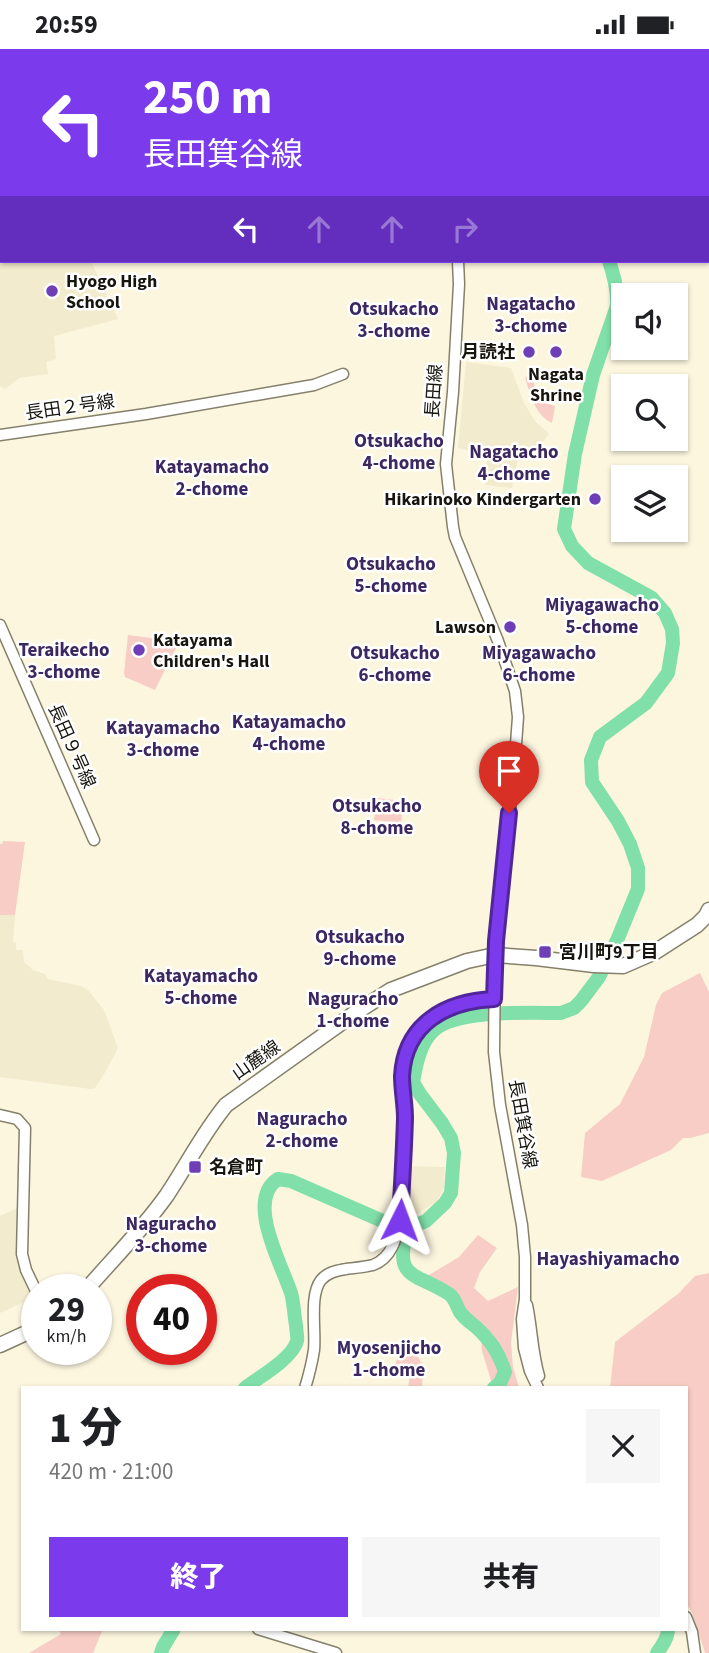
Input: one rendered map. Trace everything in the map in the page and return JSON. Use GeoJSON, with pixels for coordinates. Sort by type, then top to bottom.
{"type":"FeatureCollection","features":[{"type":"Feature","properties":{"kind":"main road","name":"山麓線"},"geometry":{"type":"LineString","coordinates":[[100,1274],[167,1195],[213,1121],[226,1105],[355,1013],[391,991],[467,961],[495,955],[623,966],[655,952],[697,925],[709,910]]}},
{"type":"Feature","properties":{"kind":"main road"},"geometry":{"type":"LineString","coordinates":[[0,1345],[21,1335]]}},
{"type":"Feature","properties":{"kind":"street","name":"長田線"},"geometry":{"type":"LineString","coordinates":[[457,263],[459,284],[453,392],[446,464],[453,527],[515,691],[517,717],[513,785],[495,955]]}},
{"type":"Feature","properties":{"kind":"street","name":"長田２号線"},"geometry":{"type":"LineString","coordinates":[[0,435],[146,414],[314,385],[343,374]]}},
{"type":"Feature","properties":{"kind":"street","name":"長田９号線"},"geometry":{"type":"LineString","coordinates":[[1,627],[93,840]]}},
{"type":"Feature","properties":{"kind":"street","name":"長田箕谷線"},"geometry":{"type":"LineString","coordinates":[[495,955],[494,1052],[500,1105],[522,1225],[525,1257],[522,1319],[524,1348],[537,1386]]}},
{"type":"Feature","properties":{"kind":"street"},"geometry":{"type":"LineString","coordinates":[[305,1386],[314,1347],[315,1297],[319,1283],[334,1271],[373,1265],[389,1252],[397,1234],[405,1115],[402,1073],[413,1038],[426,1021],[442,1010],[482,999],[494,1001]]}},
{"type":"Feature","properties":{"kind":"street"},"geometry":{"type":"LineString","coordinates":[[0,1115],[17,1119],[26,1128],[22,1255],[28,1274]]}},
{"type":"Feature","properties":{"kind":"street","name":"長田箕谷線"},"geometry":{"type":"LineString","coordinates":[[525,1299],[532,1347],[542,1386]]}},
{"type":"Feature","properties":{"kind":"street"},"geometry":{"type":"LineString","coordinates":[[688,1622],[695,1653]]}},
{"type":"Feature","properties":{"kind":"street"},"geometry":{"type":"LineString","coordinates":[[265,1631],[337,1653]]}},
{"type":"Feature","properties":{"kind":"street"},"geometry":{"type":"LineString","coordinates":[[684,1631],[689,1653]]}},
{"type":"Feature","properties":{"kind":"shaded area","name":"Hyogo High School"},"geometry":{"type":"Polygon","coordinates":[[[0,263],[92,263],[118,319],[54,336],[56,359],[46,362],[48,374],[19,378],[5,389],[0,386],[0,263]]]}},
{"type":"Feature","properties":{"kind":"shaded area"},"geometry":{"type":"Polygon","coordinates":[[[466,362],[511,368],[524,403],[535,421],[549,434],[537,451],[518,459],[512,488],[485,485],[487,455],[458,448],[466,362]]]}},
{"type":"Feature","properties":{"kind":"shaded area"},"geometry":{"type":"Polygon","coordinates":[[[533,375],[535,390],[545,397],[545,403],[555,406],[552,423],[541,415],[531,397],[525,377],[533,375]]]}},
{"type":"Feature","properties":{"kind":"shaded area"},"geometry":{"type":"Polygon","coordinates":[[[128,635],[159,639],[166,635],[181,638],[155,690],[125,677],[128,635]]]}},
{"type":"Feature","properties":{"kind":"shaded area"},"geometry":{"type":"Polygon","coordinates":[[[377,798],[403,801],[401,823],[374,820],[377,798]]]}},
{"type":"Feature","properties":{"kind":"shaded area"},"geometry":{"type":"Polygon","coordinates":[[[3,841],[25,842],[15,915],[0,915],[0,844],[3,841]]]}},
{"type":"Feature","properties":{"kind":"shaded area"},"geometry":{"type":"Polygon","coordinates":[[[0,915],[15,915],[13,942],[16,943],[16,950],[23,950],[24,962],[33,970],[45,974],[48,979],[88,990],[104,1010],[118,1048],[95,1088],[0,1077],[0,915]]]}},
{"type":"Feature","properties":{"kind":"shaded area"},"geometry":{"type":"Polygon","coordinates":[[[700,973],[709,992],[709,1133],[683,1138],[671,1150],[602,1181],[581,1177],[585,1133],[620,1104],[644,1057],[656,1005],[662,993],[700,973]]]}},
{"type":"Feature","properties":{"kind":"shaded area"},"geometry":{"type":"Polygon","coordinates":[[[406,1166],[445,1167],[444,1188],[437,1201],[404,1222],[406,1166]]]}},
{"type":"Feature","properties":{"kind":"shaded area"},"geometry":{"type":"Polygon","coordinates":[[[18,1208],[17,1256],[22,1274],[21,1303],[0,1313],[0,1216],[18,1208]]]}},
{"type":"Feature","properties":{"kind":"shaded area"},"geometry":{"type":"Polygon","coordinates":[[[478,1235],[497,1248],[480,1272],[474,1288],[488,1301],[518,1287],[511,1343],[513,1367],[518,1386],[493,1386],[482,1351],[480,1329],[458,1318],[447,1299],[414,1284],[459,1257],[478,1235]]]}},
{"type":"Feature","properties":{"kind":"shaded area"},"geometry":{"type":"Polygon","coordinates":[[[709,1273],[709,1653],[705,1653],[688,1606],[688,1386],[610,1386],[615,1342],[679,1293],[695,1276],[709,1273]]]}},
{"type":"Feature","properties":{"kind":"shaded area"},"geometry":{"type":"Polygon","coordinates":[[[414,1351],[423,1365],[422,1386],[408,1386],[410,1375],[395,1365],[399,1354],[414,1351]]]}},
{"type":"Feature","properties":{"kind":"shaded area"},"geometry":{"type":"Polygon","coordinates":[[[59,1631],[102,1631],[93,1653],[29,1653],[61,1634],[59,1631]]]}},
{"type":"Feature","properties":{"kind":"waterway"},"geometry":{"type":"LineString","coordinates":[[248,1386],[282,1361],[294,1348],[297,1339],[291,1293],[274,1250],[265,1217],[265,1202],[269,1189],[278,1179],[291,1181],[394,1226],[408,1228],[426,1221],[445,1203],[451,1193],[454,1153],[451,1138],[413,1082],[425,1042],[433,1031],[458,1019],[494,1014],[561,1013],[574,1008],[599,977],[638,889],[638,868],[630,844],[592,782],[591,760],[600,737],[646,703],[668,673],[673,643],[672,629],[665,613],[652,598],[588,563],[572,546],[564,529],[575,454],[593,375],[617,306],[610,263]]}},
{"type":"Feature","properties":{"kind":"waterway"},"geometry":{"type":"LineString","coordinates":[[408,1228],[404,1245],[405,1266],[410,1273],[451,1296],[462,1314],[490,1342],[505,1372],[496,1386]]}},
{"type":"Feature","properties":{"kind":"waterway"},"geometry":{"type":"LineString","coordinates":[[161,1653],[173,1631]]}},
{"type":"Feature","properties":{"kind":"waterway"},"geometry":{"type":"LineString","coordinates":[[657,1653],[668,1631]]}},
{"type":"Feature","properties":{"kind":"place","name":"Hyogo High School"},"geometry":{"type":"Point","coordinates":[52,291]}},
{"type":"Feature","properties":{"kind":"place","name":"月読社"},"geometry":{"type":"Point","coordinates":[529,352]}},
{"type":"Feature","properties":{"kind":"place","name":"Nagata Shrine"},"geometry":{"type":"Point","coordinates":[556,352]}},
{"type":"Feature","properties":{"kind":"place","name":"Hikarinoko Kindergarten"},"geometry":{"type":"Point","coordinates":[595,499]}},
{"type":"Feature","properties":{"kind":"place","name":"Lawson"},"geometry":{"type":"Point","coordinates":[510,627]}},
{"type":"Feature","properties":{"kind":"place","name":"Katayama Children's Hall"},"geometry":{"type":"Point","coordinates":[139,650]}},
{"type":"Feature","properties":{"kind":"place","name":"宮川町9丁目"},"geometry":{"type":"Point","coordinates":[545,952]}},
{"type":"Feature","properties":{"kind":"place","name":"名倉町"},"geometry":{"type":"Point","coordinates":[195,1167]}},
{"type":"Feature","properties":{"kind":"district","name":"Nagatacho 3-chome"},"geometry":{"type":"Point","coordinates":[531,314]}},
{"type":"Feature","properties":{"kind":"district","name":"Otsukacho 3-chome"},"geometry":{"type":"Point","coordinates":[394,319]}},
{"type":"Feature","properties":{"kind":"district","name":"Otsukacho 4-chome"},"geometry":{"type":"Point","coordinates":[399,451]}},
{"type":"Feature","properties":{"kind":"district","name":"Nagatacho 4-chome"},"geometry":{"type":"Point","coordinates":[514,462]}},
{"type":"Feature","properties":{"kind":"district","name":"Katayamacho 2-chome"},"geometry":{"type":"Point","coordinates":[212,477]}},
{"type":"Feature","properties":{"kind":"district","name":"Otsukacho 5-chome"},"geometry":{"type":"Point","coordinates":[391,574]}},
{"type":"Feature","properties":{"kind":"district","name":"Miyagawacho 5-chome"},"geometry":{"type":"Point","coordinates":[602,615]}},
{"type":"Feature","properties":{"kind":"district","name":"Teraikecho 3-chome"},"geometry":{"type":"Point","coordinates":[64,660]}},
{"type":"Feature","properties":{"kind":"district","name":"Otsukacho 6-chome"},"geometry":{"type":"Point","coordinates":[395,663]}},
{"type":"Feature","properties":{"kind":"district","name":"Miyagawacho 6-chome"},"geometry":{"type":"Point","coordinates":[539,663]}},
{"type":"Feature","properties":{"kind":"district","name":"Katayamacho 4-chome"},"geometry":{"type":"Point","coordinates":[289,732]}},
{"type":"Feature","properties":{"kind":"district","name":"Katayamacho 3-chome"},"geometry":{"type":"Point","coordinates":[163,738]}},
{"type":"Feature","properties":{"kind":"district","name":"Otsukacho 8-chome"},"geometry":{"type":"Point","coordinates":[377,816]}},
{"type":"Feature","properties":{"kind":"district","name":"Otsukacho 9-chome"},"geometry":{"type":"Point","coordinates":[360,947]}},
{"type":"Feature","properties":{"kind":"district","name":"Katayamacho 5-chome"},"geometry":{"type":"Point","coordinates":[201,986]}},
{"type":"Feature","properties":{"kind":"district","name":"Naguracho 1-chome"},"geometry":{"type":"Point","coordinates":[353,1009]}},
{"type":"Feature","properties":{"kind":"district","name":"Naguracho 2-chome"},"geometry":{"type":"Point","coordinates":[302,1129]}},
{"type":"Feature","properties":{"kind":"district","name":"Naguracho 3-chome"},"geometry":{"type":"Point","coordinates":[171,1234]}},
{"type":"Feature","properties":{"kind":"district","name":"Hayashiyamacho"},"geometry":{"type":"Point","coordinates":[608,1258]}},
{"type":"Feature","properties":{"kind":"district","name":"Myosenjicho 1-chome"},"geometry":{"type":"Point","coordinates":[389,1358]}},
{"type":"Feature","properties":{"kind":"route"},"geometry":{"type":"LineString","coordinates":[[400,1220],[405,1115],[402,1073],[405,1059],[413,1038],[433,1016],[442,1010],[482,999],[494,999],[496,941],[509,813]]}}]}
